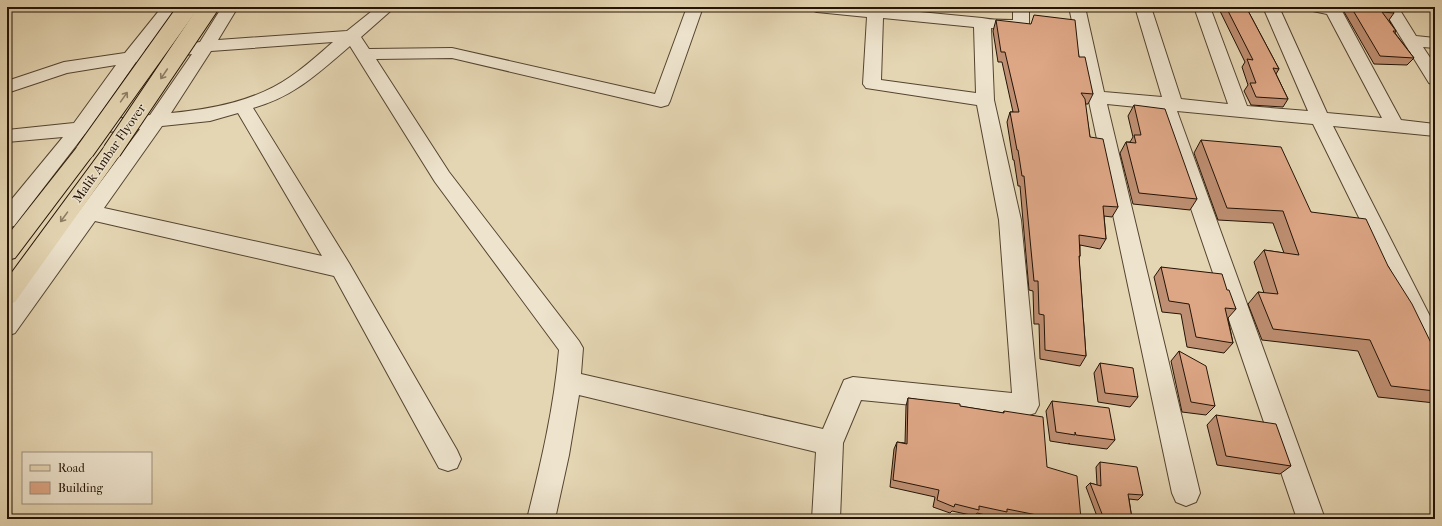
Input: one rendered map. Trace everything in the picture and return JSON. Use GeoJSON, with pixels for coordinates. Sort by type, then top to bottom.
{"type":"FeatureCollection","features":[{"type":"Feature","properties":{"kind":"main road","name":"Malik Ambar Flyover"},"geometry":{"type":"LineString","coordinates":[[7,252],[85,151],[188,7]]}},
{"type":"Feature","properties":{"kind":"main road","name":"Malik Ambar Flyover"},"geometry":{"type":"LineString","coordinates":[[7,296],[112,151],[209,7]]}},
{"type":"Feature","properties":{"kind":"street"},"geometry":{"type":"LineString","coordinates":[[7,220],[80,128],[130,58],[171,7]]}},
{"type":"Feature","properties":{"kind":"street"},"geometry":{"type":"LineString","coordinates":[[7,326],[207,46],[230,7]]}},
{"type":"Feature","properties":{"kind":"street"},"geometry":{"type":"LineString","coordinates":[[7,136],[210,114],[267,98],[358,45],[387,7]]}},
{"type":"Feature","properties":{"kind":"street"},"geometry":{"type":"LineString","coordinates":[[7,87],[64,68],[207,46],[358,45],[452,53],[661,101],[695,7]]}},
{"type":"Feature","properties":{"kind":"street"},"geometry":{"type":"LineString","coordinates":[[818,7],[1022,26],[1021,7]]}},
{"type":"Feature","properties":{"kind":"street"},"geometry":{"type":"LineString","coordinates":[[1077,7],[1186,493]]}},
{"type":"Feature","properties":{"kind":"street"},"geometry":{"type":"LineString","coordinates":[[1143,7],[1170,104],[1311,519]]}},
{"type":"Feature","properties":{"kind":"street"},"geometry":{"type":"LineString","coordinates":[[1202,7],[1240,111]]}},
{"type":"Feature","properties":{"kind":"street"},"geometry":{"type":"LineString","coordinates":[[1271,7],[1332,145],[1435,350]]}},
{"type":"Feature","properties":{"kind":"street"},"geometry":{"type":"LineString","coordinates":[[1314,7],[1327,8],[1334,11],[1396,126]]}},
{"type":"Feature","properties":{"kind":"street"},"geometry":{"type":"LineString","coordinates":[[1390,7],[1435,79]]}},
{"type":"Feature","properties":{"kind":"street"},"geometry":{"type":"LineString","coordinates":[[875,13],[872,84],[985,100]]}},
{"type":"Feature","properties":{"kind":"street"},"geometry":{"type":"LineString","coordinates":[[826,519],[830,442],[853,388],[1026,405],[1010,220],[985,100],[982,23]]}},
{"type":"Feature","properties":{"kind":"street"},"geometry":{"type":"LineString","coordinates":[[1411,40],[1435,43]]}},
{"type":"Feature","properties":{"kind":"street"},"geometry":{"type":"LineString","coordinates":[[358,45],[442,177],[571,348],[569,382],[549,488],[541,519]]}},
{"type":"Feature","properties":{"kind":"street"},"geometry":{"type":"LineString","coordinates":[[1096,97],[1435,130]]}},
{"type":"Feature","properties":{"kind":"street"},"geometry":{"type":"LineString","coordinates":[[242,105],[341,269],[448,459]]}},
{"type":"Feature","properties":{"kind":"street"},"geometry":{"type":"LineString","coordinates":[[89,212],[341,269]]}},
{"type":"Feature","properties":{"kind":"street"},"geometry":{"type":"LineString","coordinates":[[569,382],[830,442]]}},
{"type":"Feature","properties":{"kind":"building"},"geometry":{"type":"Polygon","coordinates":[[[1226,7],[1246,7],[1279,69],[1273,68],[1288,99],[1256,97],[1250,83],[1256,83],[1247,59],[1253,60],[1226,7]]]}},
{"type":"Feature","properties":{"kind":"building"},"geometry":{"type":"Polygon","coordinates":[[[1351,7],[1390,7],[1394,13],[1382,12],[1396,31],[1393,31],[1414,58],[1380,56],[1351,7]]]}},
{"type":"Feature","properties":{"kind":"building"},"geometry":{"type":"Polygon","coordinates":[[[1034,15],[1075,20],[1079,57],[1085,57],[1093,94],[1081,93],[1085,99],[1090,137],[1103,139],[1118,207],[1103,206],[1106,239],[1079,235],[1079,256],[1086,356],[1045,350],[1044,315],[1039,314],[1038,281],[1034,281],[1024,176],[1022,176],[1010,112],[1019,112],[1005,52],[1001,52],[996,20],[1031,24],[1034,15]]]}},
{"type":"Feature","properties":{"kind":"building"},"geometry":{"type":"Polygon","coordinates":[[[1134,105],[1165,109],[1197,199],[1139,193],[1126,142],[1136,143],[1134,135],[1141,135],[1134,105]]]}},
{"type":"Feature","properties":{"kind":"building"},"geometry":{"type":"Polygon","coordinates":[[[1201,140],[1281,147],[1311,212],[1366,219],[1388,266],[1412,304],[1435,351],[1435,391],[1391,386],[1370,340],[1273,329],[1258,292],[1278,294],[1264,250],[1299,255],[1283,211],[1227,208],[1201,140]]]}},
{"type":"Feature","properties":{"kind":"building"},"geometry":{"type":"Polygon","coordinates":[[[1161,267],[1222,274],[1227,290],[1229,290],[1236,309],[1225,308],[1233,343],[1196,337],[1189,304],[1169,301],[1161,267]]]}},
{"type":"Feature","properties":{"kind":"building"},"geometry":{"type":"Polygon","coordinates":[[[1179,351],[1206,366],[1215,406],[1191,402],[1179,351]]]}},
{"type":"Feature","properties":{"kind":"building"},"geometry":{"type":"Polygon","coordinates":[[[1100,363],[1133,368],[1138,397],[1105,393],[1100,363]]]}},
{"type":"Feature","properties":{"kind":"building"},"geometry":{"type":"Polygon","coordinates":[[[908,398],[960,404],[960,406],[1004,413],[1004,411],[1043,417],[1047,467],[1077,476],[1081,519],[1052,519],[1007,509],[1007,512],[979,506],[979,510],[955,504],[954,507],[937,500],[939,490],[893,480],[897,442],[907,444],[908,398]]]}},
{"type":"Feature","properties":{"kind":"building"},"geometry":{"type":"Polygon","coordinates":[[[1052,401],[1109,408],[1115,440],[1076,435],[1075,432],[1075,435],[1056,432],[1052,401]]]}},
{"type":"Feature","properties":{"kind":"building"},"geometry":{"type":"Polygon","coordinates":[[[1216,415],[1276,424],[1291,466],[1226,456],[1216,415]]]}},
{"type":"Feature","properties":{"kind":"building"},"geometry":{"type":"Polygon","coordinates":[[[1100,462],[1137,467],[1143,495],[1128,494],[1132,519],[1104,519],[1090,483],[1101,486],[1100,462]]]}}]}
